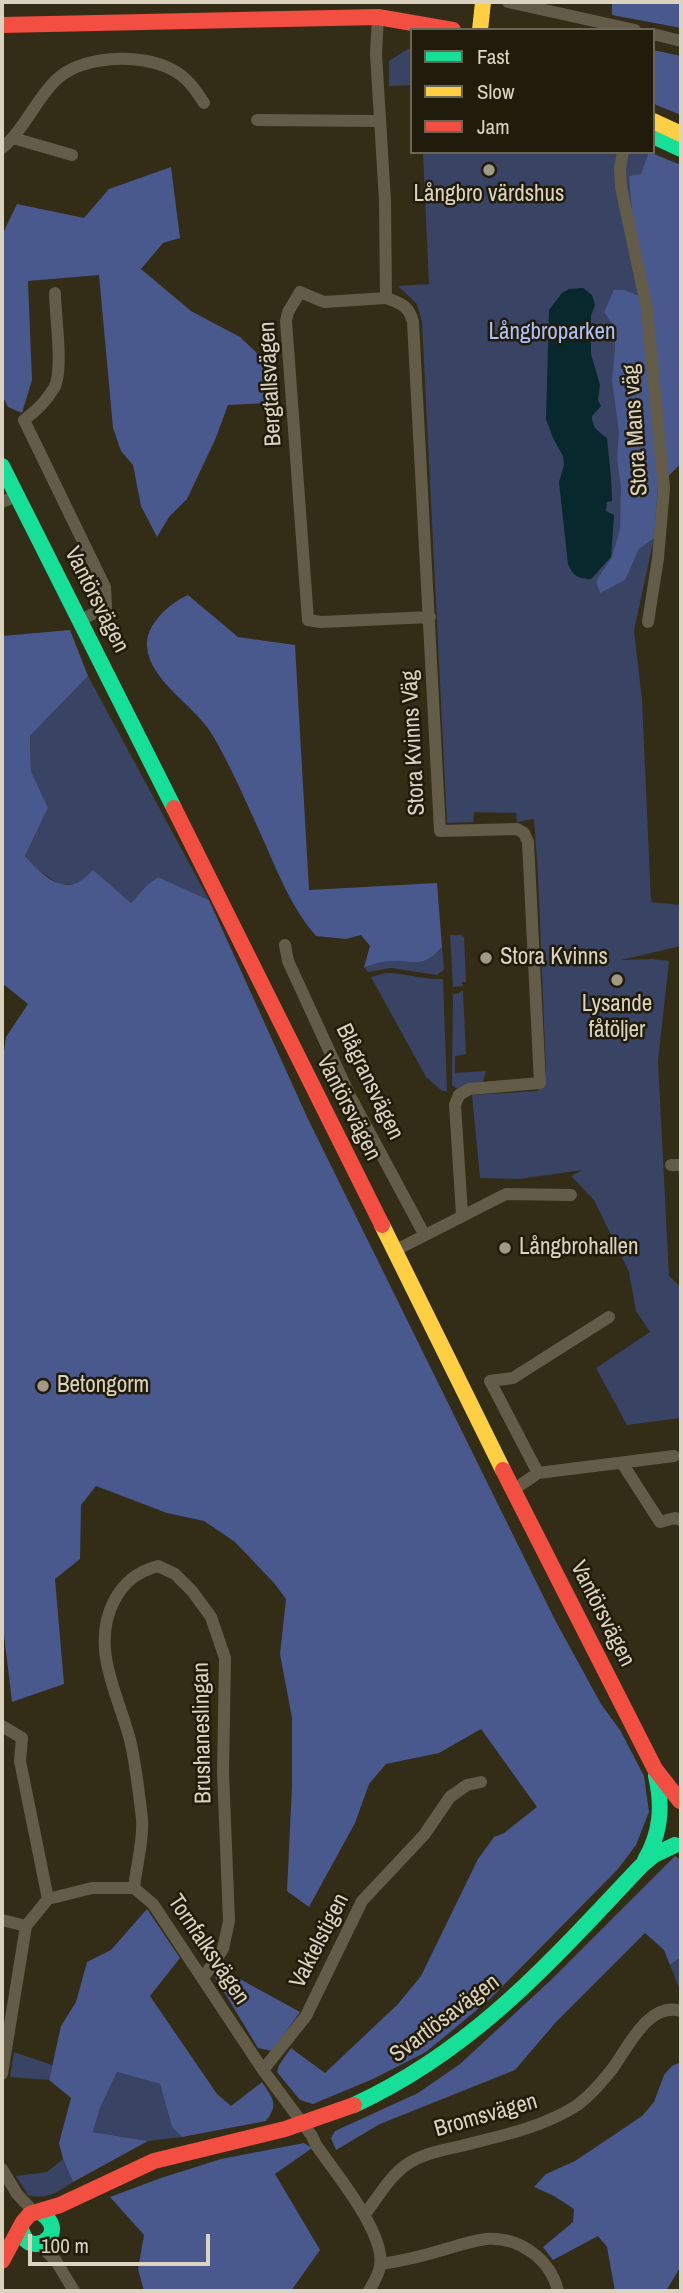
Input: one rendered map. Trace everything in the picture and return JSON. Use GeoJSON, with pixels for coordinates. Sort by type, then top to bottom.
{"type":"FeatureCollection","features":[{"type":"Feature","properties":{"kind":"street"},"geometry":{"type":"LineString","coordinates":[[480,28],[483,2]]}},
{"type":"Feature","properties":{"kind":"street"},"geometry":{"type":"LineString","coordinates":[[508,2],[626,28]]}},
{"type":"Feature","properties":{"kind":"street"},"geometry":{"type":"LineString","coordinates":[[377,22],[379,121],[385,201],[386,298]]}},
{"type":"Feature","properties":{"kind":"street"},"geometry":{"type":"LineString","coordinates":[[2,25],[377,22],[434,28]]}},
{"type":"Feature","properties":{"kind":"street"},"geometry":{"type":"LineString","coordinates":[[2,35],[377,22],[410,31]]}},
{"type":"Feature","properties":{"kind":"street"},"geometry":{"type":"LineString","coordinates":[[655,34],[681,41]]}},
{"type":"Feature","properties":{"kind":"street"},"geometry":{"type":"LineString","coordinates":[[2,148],[13,138],[57,79],[94,60],[149,60],[173,70],[192,84],[204,103]]}},
{"type":"Feature","properties":{"kind":"street"},"geometry":{"type":"LineString","coordinates":[[257,120],[379,121]]}},
{"type":"Feature","properties":{"kind":"street"},"geometry":{"type":"LineString","coordinates":[[655,122],[681,134]]}},
{"type":"Feature","properties":{"kind":"street"},"geometry":{"type":"LineString","coordinates":[[655,137],[681,149]]}},
{"type":"Feature","properties":{"kind":"street"},"geometry":{"type":"LineString","coordinates":[[13,138],[72,155]]}},
{"type":"Feature","properties":{"kind":"street","name":"Stora Mans väg"},"geometry":{"type":"LineString","coordinates":[[623,154],[621,187],[647,309],[664,488],[658,558],[648,622]]}},
{"type":"Feature","properties":{"kind":"street","name":"Bergtallsvägen"},"geometry":{"type":"LineString","coordinates":[[386,298],[324,303],[300,292],[288,312],[288,376],[308,620],[321,622],[430,617]]}},
{"type":"Feature","properties":{"kind":"street"},"geometry":{"type":"LineString","coordinates":[[55,293],[58,346],[55,386],[24,420],[105,587],[106,607],[81,620]]}},
{"type":"Feature","properties":{"kind":"street","name":"Stora Kvinns Väg"},"geometry":{"type":"LineString","coordinates":[[386,298],[402,303],[410,312],[413,322],[440,831],[517,830],[524,833],[528,842],[540,1083],[469,1089],[459,1095],[455,1105],[462,1214]]}},
{"type":"Feature","properties":{"kind":"street","name":"Vantörsvägen"},"geometry":{"type":"LineString","coordinates":[[2,466],[10,499],[81,620],[513,1490],[637,1731],[654,1770],[663,1784],[681,1801]]}},
{"type":"Feature","properties":{"kind":"street","name":"Blågransvägen"},"geometry":{"type":"LineString","coordinates":[[285,945],[288,961],[351,1096],[424,1234]]}},
{"type":"Feature","properties":{"kind":"street"},"geometry":{"type":"LineString","coordinates":[[394,1251],[462,1214],[506,1194],[571,1195]]}},
{"type":"Feature","properties":{"kind":"street"},"geometry":{"type":"LineString","coordinates":[[538,1473],[490,1381],[513,1378],[608,1317]]}},
{"type":"Feature","properties":{"kind":"street"},"geometry":{"type":"LineString","coordinates":[[513,1490],[538,1473],[674,1456]]}},
{"type":"Feature","properties":{"kind":"street"},"geometry":{"type":"LineString","coordinates":[[622,1463],[660,1522],[675,1518],[681,1520]]}},
{"type":"Feature","properties":{"kind":"street","name":"Brushaneslingan"},"geometry":{"type":"LineString","coordinates":[[134,1888],[142,1822],[130,1741],[106,1666],[103,1639],[108,1611],[121,1588],[138,1572],[158,1566],[175,1574],[192,1591],[211,1617],[225,1658],[223,1772],[229,1921],[223,1949],[203,1978]]}},
{"type":"Feature","properties":{"kind":"street"},"geometry":{"type":"LineString","coordinates":[[2,1726],[22,1738],[19,1761],[48,1899],[26,1926],[2,2074]]}},
{"type":"Feature","properties":{"kind":"street","name":"Vantörsvägen"},"geometry":{"type":"LineString","coordinates":[[654,1770],[660,1796],[660,1820]]}},
{"type":"Feature","properties":{"kind":"street","name":"Vaktelstigen"},"geometry":{"type":"LineString","coordinates":[[263,2070],[306,2015],[362,1901],[425,1835],[450,1797],[467,1784],[481,1782]]}},
{"type":"Feature","properties":{"kind":"street"},"geometry":{"type":"LineString","coordinates":[[679,1846],[664,1837],[660,1820],[669,1805],[681,1801]]}},
{"type":"Feature","properties":{"kind":"street","name":"Svartlösavägen"},"geometry":{"type":"LineString","coordinates":[[641,1866],[655,1841],[660,1820]]}},
{"type":"Feature","properties":{"kind":"street","name":"Svartlösavägen"},"geometry":{"type":"LineString","coordinates":[[3,2259],[30,2218],[114,2178],[151,2162],[303,2124],[358,2104],[408,2078],[467,2037],[533,1979],[641,1866],[657,1853],[679,1846]]}},
{"type":"Feature","properties":{"kind":"street","name":"Tornfalksvägen"},"geometry":{"type":"LineString","coordinates":[[48,1899],[92,1888],[134,1888],[153,1903],[263,2070],[365,2214],[381,2264]]}},
{"type":"Feature","properties":{"kind":"street"},"geometry":{"type":"LineString","coordinates":[[2,1920],[26,1926]]}},
{"type":"Feature","properties":{"kind":"street","name":"Bromsvägen"},"geometry":{"type":"LineString","coordinates":[[365,2214],[396,2175],[412,2161],[557,2118],[587,2098],[642,2026],[659,2012],[675,2009],[681,2011]]}},
{"type":"Feature","properties":{"kind":"street"},"geometry":{"type":"LineString","coordinates":[[2,2169],[30,2218],[24,2239],[43,2238]]}},
{"type":"Feature","properties":{"kind":"street","name":"Svartlösavägen"},"geometry":{"type":"LineString","coordinates":[[3,2259],[43,2238],[77,2197]]}},
{"type":"Feature","properties":{"kind":"street"},"geometry":{"type":"LineString","coordinates":[[30,2218],[46,2215],[43,2238],[74,2291]]}},
{"type":"Feature","properties":{"kind":"street"},"geometry":{"type":"LineString","coordinates":[[369,2291],[381,2264],[410,2260],[476,2241],[496,2239],[521,2246],[538,2257],[549,2270],[558,2291]]}},
{"type":"Feature","properties":{"kind":"green space"},"geometry":{"type":"Polygon","coordinates":[[[410,49],[410,85],[389,86],[389,61],[410,49]]]}},
{"type":"Feature","properties":{"kind":"green space","name":"Långbroparken"},"geometry":{"type":"Polygon","coordinates":[[[423,154],[651,154],[681,165],[681,463],[658,487],[654,538],[634,631],[642,700],[651,902],[681,905],[681,946],[621,960],[669,961],[658,1061],[669,1276],[681,1287],[681,1418],[627,1425],[596,1368],[650,1332],[636,1311],[629,1272],[594,1200],[571,1176],[583,1170],[519,1179],[480,1178],[472,1095],[537,1091],[544,1086],[546,1072],[538,874],[534,819],[517,822],[516,813],[474,812],[473,822],[447,823],[422,322],[417,304],[398,286],[429,284],[423,154]]]}},
{"type":"Feature","properties":{"kind":"green space"},"geometry":{"type":"Polygon","coordinates":[[[88,676],[209,900],[158,877],[131,903],[116,890],[59,884],[38,870],[25,856],[48,808],[31,771],[30,736],[88,676]]]}},
{"type":"Feature","properties":{"kind":"green space"},"geometry":{"type":"Polygon","coordinates":[[[450,935],[464,937],[466,982],[462,982],[463,986],[453,987],[450,935]]]}},
{"type":"Feature","properties":{"kind":"green space"},"geometry":{"type":"Polygon","coordinates":[[[442,947],[444,970],[437,975],[391,968],[368,972],[364,967],[389,961],[425,961],[442,947]]]}},
{"type":"Feature","properties":{"kind":"green space"},"geometry":{"type":"Polygon","coordinates":[[[386,973],[443,979],[447,1091],[442,1091],[426,1077],[371,977],[386,973]]]}},
{"type":"Feature","properties":{"kind":"green space"},"geometry":{"type":"Polygon","coordinates":[[[461,991],[466,1054],[455,1056],[455,1073],[486,1071],[483,1082],[467,1084],[457,1089],[452,1085],[453,994],[461,991]]]}},
{"type":"Feature","properties":{"kind":"green space"},"geometry":{"type":"Polygon","coordinates":[[[681,1957],[681,1993],[670,1965],[681,1957]]]}},
{"type":"Feature","properties":{"kind":"green space"},"geometry":{"type":"Polygon","coordinates":[[[14,2052],[52,2065],[49,2080],[10,2077],[14,2052]]]}},
{"type":"Feature","properties":{"kind":"green space"},"geometry":{"type":"Polygon","coordinates":[[[117,2072],[160,2084],[172,2127],[182,2137],[148,2141],[93,2132],[100,2108],[117,2072]]]}},
{"type":"Feature","properties":{"kind":"green space"},"geometry":{"type":"Polygon","coordinates":[[[63,2159],[73,2182],[47,2196],[28,2195],[16,2176],[47,2172],[63,2159]]]}},
{"type":"Feature","properties":{"kind":"shaded area"},"geometry":{"type":"Polygon","coordinates":[[[612,2],[681,2],[681,28],[612,15],[612,2]]]}},
{"type":"Feature","properties":{"kind":"shaded area"},"geometry":{"type":"Polygon","coordinates":[[[655,50],[681,56],[681,115],[656,105],[655,50]]]}},
{"type":"Feature","properties":{"kind":"shaded area"},"geometry":{"type":"Polygon","coordinates":[[[648,154],[681,165],[681,463],[658,487],[654,538],[639,549],[625,580],[600,593],[596,581],[612,557],[620,529],[621,487],[617,459],[619,432],[612,381],[614,326],[604,312],[614,290],[624,290],[650,300],[633,224],[629,176],[641,174],[648,154]]]}},
{"type":"Feature","properties":{"kind":"shaded area"},"geometry":{"type":"Polygon","coordinates":[[[171,167],[180,238],[163,243],[141,269],[191,311],[240,337],[256,352],[264,371],[275,383],[269,403],[228,405],[187,499],[169,517],[157,537],[141,506],[133,465],[121,451],[113,428],[99,275],[28,281],[32,380],[22,413],[8,407],[2,395],[2,235],[17,204],[84,218],[109,189],[171,167]]]}},
{"type":"Feature","properties":{"kind":"shaded area"},"geometry":{"type":"Polygon","coordinates":[[[583,288],[592,295],[595,305],[591,316],[591,354],[600,385],[598,400],[601,406],[592,416],[592,420],[596,429],[607,438],[612,501],[607,502],[606,511],[614,515],[611,557],[591,579],[576,576],[568,564],[559,482],[564,465],[563,456],[546,419],[549,310],[562,293],[569,289],[583,288]]]}},
{"type":"Feature","properties":{"kind":"shaded area"},"geometry":{"type":"Polygon","coordinates":[[[188,595],[238,637],[295,645],[309,890],[437,883],[442,947],[436,954],[425,961],[389,961],[364,967],[370,946],[361,935],[346,939],[316,936],[306,924],[283,884],[213,736],[206,725],[165,683],[150,660],[147,638],[154,623],[174,603],[188,595]]]}},
{"type":"Feature","properties":{"kind":"shaded area"},"geometry":{"type":"Polygon","coordinates":[[[70,630],[88,676],[30,736],[31,771],[48,808],[25,856],[46,877],[60,884],[77,883],[93,870],[131,903],[158,877],[209,900],[308,1119],[555,1620],[644,1776],[649,1812],[636,1845],[618,1869],[489,2000],[426,2052],[373,2079],[313,2104],[300,2100],[277,2072],[291,2048],[325,2073],[398,2004],[421,1976],[478,1859],[494,1837],[504,1833],[537,1807],[481,1729],[439,1753],[386,1764],[369,1784],[355,1823],[309,1907],[287,1891],[292,1718],[280,1654],[286,1599],[235,1542],[204,1521],[167,1513],[96,1486],[81,1505],[80,1559],[55,1579],[64,1684],[12,1702],[2,1618],[2,1065],[6,1037],[28,1004],[2,983],[2,636],[70,630]]]}},
{"type":"Feature","properties":{"kind":"shaded area"},"geometry":{"type":"Polygon","coordinates":[[[675,1856],[681,1860],[681,1957],[670,1965],[664,1950],[645,1933],[556,2022],[515,2070],[380,2124],[336,2150],[331,2138],[335,2131],[418,2093],[460,2064],[551,1980],[675,1856]]]}},
{"type":"Feature","properties":{"kind":"shaded area"},"geometry":{"type":"Polygon","coordinates":[[[147,1909],[180,1958],[150,1996],[217,2094],[231,2106],[262,2082],[272,2097],[272,2110],[266,2121],[182,2137],[172,2127],[160,2084],[117,2072],[100,2108],[93,2132],[148,2141],[73,2182],[59,2143],[71,2098],[49,2080],[61,2026],[76,2002],[87,1962],[111,1950],[147,1909]]]}},
{"type":"Feature","properties":{"kind":"shaded area"},"geometry":{"type":"Polygon","coordinates":[[[218,1967],[300,2012],[272,2051],[258,2048],[215,1977],[218,1967]]]}},
{"type":"Feature","properties":{"kind":"shaded area"},"geometry":{"type":"Polygon","coordinates":[[[681,2062],[681,2266],[666,2291],[615,2291],[607,2247],[598,2236],[553,2260],[543,2247],[573,2222],[574,2209],[534,2187],[546,2174],[575,2161],[642,2116],[654,2102],[664,2075],[672,2066],[681,2062]]]}},
{"type":"Feature","properties":{"kind":"shaded area"},"geometry":{"type":"Polygon","coordinates":[[[304,2143],[312,2148],[275,2174],[320,2250],[291,2291],[144,2291],[138,2269],[144,2235],[110,2197],[221,2159],[304,2143]]]}},
{"type":"Feature","properties":{"kind":"traffic: fast"},"geometry":{"type":"LineString","coordinates":[[655,137],[681,149]]}},
{"type":"Feature","properties":{"kind":"traffic: fast"},"geometry":{"type":"LineString","coordinates":[[2,466],[174,808]]}},
{"type":"Feature","properties":{"kind":"traffic: fast"},"geometry":{"type":"LineString","coordinates":[[645,1860],[659,1819],[656,1776]]}},
{"type":"Feature","properties":{"kind":"traffic: fast"},"geometry":{"type":"LineString","coordinates":[[354,2105],[397,2083],[474,2030],[543,1969],[641,1866],[654,1855],[675,1845]]}},
{"type":"Feature","properties":{"kind":"traffic: fast"},"geometry":{"type":"LineString","coordinates":[[21,2229],[26,2240],[31,2243],[37,2244],[48,2238],[52,2226],[40,2212]]}},
{"type":"Feature","properties":{"kind":"traffic: slow"},"geometry":{"type":"LineString","coordinates":[[480,28],[483,2]]}},
{"type":"Feature","properties":{"kind":"traffic: slow"},"geometry":{"type":"LineString","coordinates":[[655,122],[681,134]]}},
{"type":"Feature","properties":{"kind":"traffic: slow"},"geometry":{"type":"LineString","coordinates":[[382,1225],[503,1470]]}},
{"type":"Feature","properties":{"kind":"traffic: jam"},"geometry":{"type":"LineString","coordinates":[[2,25],[378,17],[441,28]]}},
{"type":"Feature","properties":{"kind":"traffic: jam"},"geometry":{"type":"LineString","coordinates":[[174,808],[382,1225]]}},
{"type":"Feature","properties":{"kind":"traffic: jam"},"geometry":{"type":"LineString","coordinates":[[503,1470],[655,1769],[680,1801]]}},
{"type":"Feature","properties":{"kind":"traffic: jam"},"geometry":{"type":"LineString","coordinates":[[2,2261],[30,2214],[60,2205],[154,2161],[285,2129],[354,2105]]}},
{"type":"Feature","properties":{"kind":"place","name":"Långbro värdshus"},"geometry":{"type":"Point","coordinates":[489,170]}},
{"type":"Feature","properties":{"kind":"place","name":"Stora Kvinns"},"geometry":{"type":"Point","coordinates":[486,958]}},
{"type":"Feature","properties":{"kind":"place","name":"Lysande fåtöljer"},"geometry":{"type":"Point","coordinates":[617,980]}},
{"type":"Feature","properties":{"kind":"place","name":"Långbrohallen"},"geometry":{"type":"Point","coordinates":[505,1248]}},
{"type":"Feature","properties":{"kind":"place","name":"Betongorm"},"geometry":{"type":"Point","coordinates":[43,1386]}}]}
